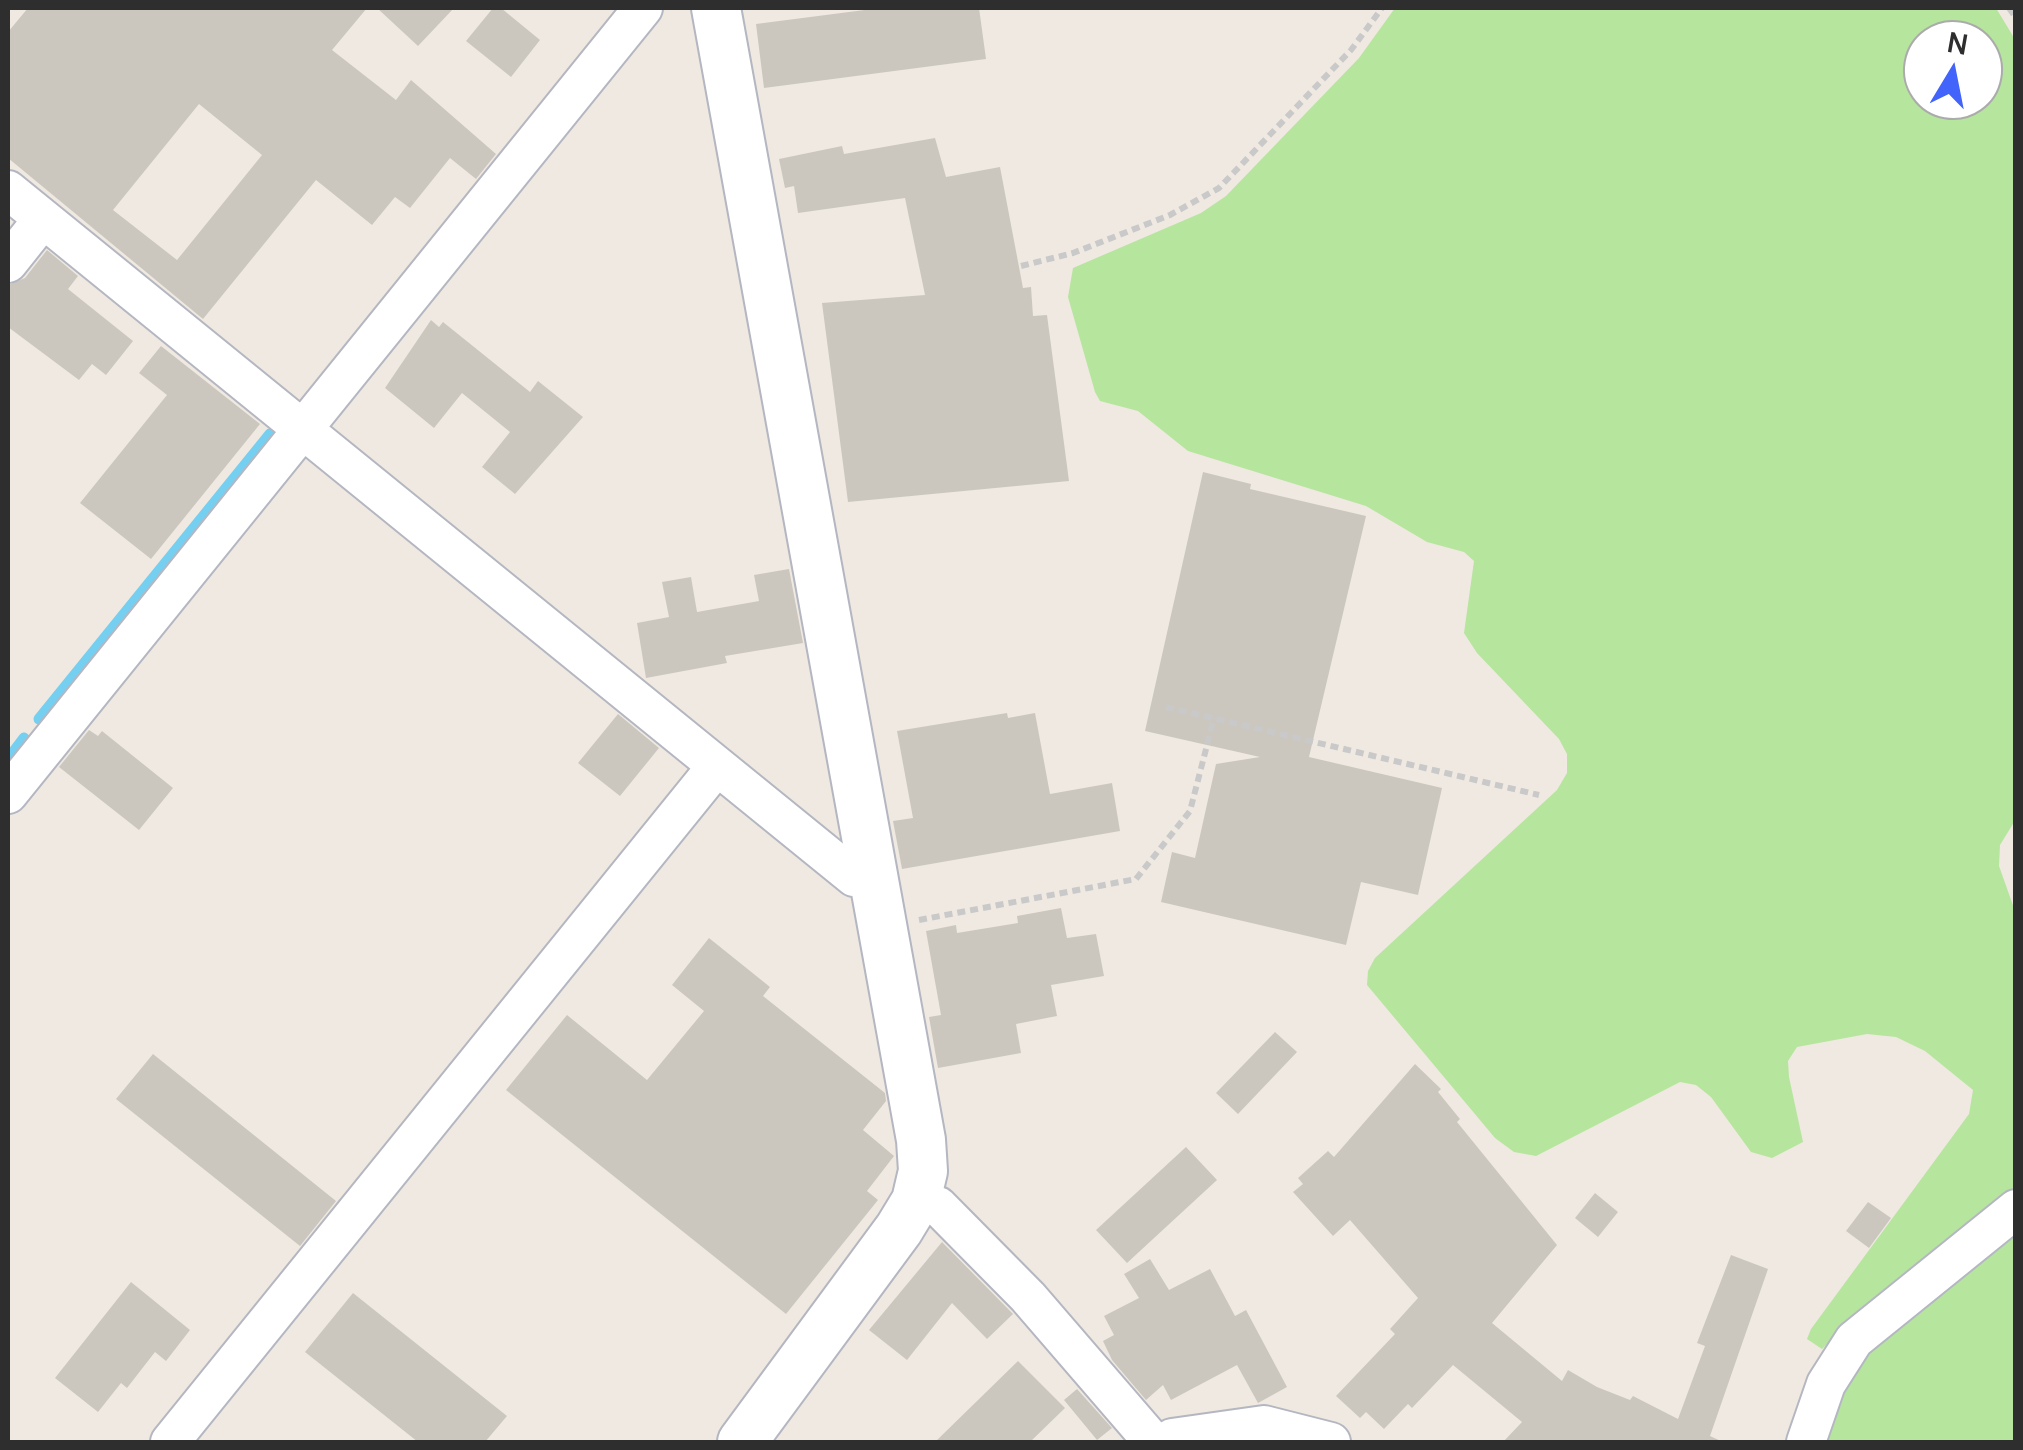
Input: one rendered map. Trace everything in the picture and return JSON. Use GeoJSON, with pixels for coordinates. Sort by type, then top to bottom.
{"type":"FeatureCollection","features":[{"type":"Feature","properties":{"kind":"street"},"geometry":{"type":"LineString","coordinates":[[8,794],[643,8]]}},
{"type":"Feature","properties":{"kind":"street"},"geometry":{"type":"LineString","coordinates":[[716,8],[922,1140],[923,1172],[916,1200],[742,1442]]}},
{"type":"Feature","properties":{"kind":"street"},"geometry":{"type":"LineString","coordinates":[[8,190],[854,877],[873,874]]}},
{"type":"Feature","properties":{"kind":"street"},"geometry":{"type":"LineString","coordinates":[[8,263],[43,219]]}},
{"type":"Feature","properties":{"kind":"street"},"geometry":{"type":"LineString","coordinates":[[170,1442],[716,766]]}},
{"type":"Feature","properties":{"kind":"street"},"geometry":{"type":"LineString","coordinates":[[916,1200],[938,1206],[1028,1297],[1153,1442]]}},
{"type":"Feature","properties":{"kind":"street"},"geometry":{"type":"LineString","coordinates":[[1806,1442],[1826,1384],[1854,1340],[2016,1209]]}},
{"type":"Feature","properties":{"kind":"street"},"geometry":{"type":"LineString","coordinates":[[1166,1442],[1264,1426],[1331,1442]]}},
{"type":"Feature","properties":{"kind":"path"},"geometry":{"type":"LineString","coordinates":[[1021,266],[1073,253],[1170,215],[1219,188],[1351,50],[1382,8]]}},
{"type":"Feature","properties":{"kind":"path"},"geometry":{"type":"LineString","coordinates":[[2010,8],[2016,18]]}},
{"type":"Feature","properties":{"kind":"path"},"geometry":{"type":"LineString","coordinates":[[1166,706],[1539,794]]}},
{"type":"Feature","properties":{"kind":"path"},"geometry":{"type":"LineString","coordinates":[[882,927],[1136,879],[1190,811],[1214,718]]}},
{"type":"Feature","properties":{"kind":"green space"},"geometry":{"type":"Polygon","coordinates":[[[1395,8],[1996,8],[2016,41],[2016,819],[2000,845],[1999,866],[2015,911],[2015,1187],[1862,1310],[1822,1349],[1807,1339],[1811,1329],[1969,1114],[1973,1090],[1925,1051],[1896,1037],[1867,1034],[1797,1047],[1788,1061],[1789,1077],[1803,1142],[1772,1158],[1751,1152],[1711,1097],[1696,1085],[1680,1082],[1536,1156],[1514,1152],[1495,1138],[1367,985],[1368,971],[1375,958],[1557,790],[1567,773],[1567,754],[1559,739],[1477,653],[1464,633],[1474,561],[1464,552],[1427,542],[1366,506],[1188,451],[1138,411],[1100,401],[1068,297],[1073,268],[1201,213],[1226,196],[1359,58],[1395,8]]]}},
{"type":"Feature","properties":{"kind":"green space"},"geometry":{"type":"Polygon","coordinates":[[[2015,1230],[2015,1442],[1829,1442],[1829,1424],[1841,1391],[1867,1351],[2015,1230]]]}},
{"type":"Feature","properties":{"kind":"building"},"geometry":{"type":"Polygon","coordinates":[[[28,8],[367,8],[332,50],[396,100],[411,80],[496,154],[476,179],[450,158],[410,208],[395,197],[372,225],[316,180],[203,319],[8,158],[8,32],[28,8]],[[199,104],[113,210],[177,260],[262,155],[199,104]]]}},
{"type":"Feature","properties":{"kind":"building"},"geometry":{"type":"Polygon","coordinates":[[[377,8],[454,8],[418,46],[377,8]]]}},
{"type":"Feature","properties":{"kind":"building"},"geometry":{"type":"Polygon","coordinates":[[[493,8],[501,8],[540,40],[511,77],[466,41],[493,8]]]}},
{"type":"Feature","properties":{"kind":"building"},"geometry":{"type":"Polygon","coordinates":[[[880,8],[979,8],[986,59],[764,88],[756,24],[880,8]]]}},
{"type":"Feature","properties":{"kind":"building"},"geometry":{"type":"Polygon","coordinates":[[[935,138],[946,177],[1000,167],[1023,288],[1031,287],[1033,316],[1047,315],[1069,481],[848,502],[822,303],[925,295],[905,198],[798,213],[794,186],[785,188],[779,159],[842,146],[844,154],[935,138]]]}},
{"type":"Feature","properties":{"kind":"building"},"geometry":{"type":"Polygon","coordinates":[[[47,250],[78,276],[68,289],[133,341],[106,375],[92,364],[79,380],[8,327],[8,285],[25,278],[47,250]]]}},
{"type":"Feature","properties":{"kind":"building"},"geometry":{"type":"Polygon","coordinates":[[[431,320],[439,327],[443,322],[530,392],[538,381],[583,417],[515,494],[482,467],[510,432],[462,393],[434,428],[385,388],[431,320]]]}},
{"type":"Feature","properties":{"kind":"building"},"geometry":{"type":"Polygon","coordinates":[[[161,346],[260,424],[151,559],[80,503],[167,395],[139,373],[161,346]]]}},
{"type":"Feature","properties":{"kind":"building"},"geometry":{"type":"Polygon","coordinates":[[[1203,472],[1251,484],[1250,489],[1366,516],[1309,757],[1442,788],[1418,895],[1361,882],[1346,945],[1161,902],[1172,852],[1195,858],[1216,764],[1260,757],[1145,731],[1203,472]]]}},
{"type":"Feature","properties":{"kind":"building"},"geometry":{"type":"Polygon","coordinates":[[[789,569],[803,643],[725,656],[727,663],[646,678],[637,623],[669,617],[662,582],[691,577],[697,612],[759,601],[754,575],[789,569]]]}},
{"type":"Feature","properties":{"kind":"building"},"geometry":{"type":"Polygon","coordinates":[[[1007,713],[1008,718],[1035,713],[1050,794],[1112,783],[1120,831],[902,869],[893,821],[913,818],[897,731],[1007,713]]]}},
{"type":"Feature","properties":{"kind":"building"},"geometry":{"type":"Polygon","coordinates":[[[618,714],[659,748],[620,796],[578,763],[618,714]]]}},
{"type":"Feature","properties":{"kind":"building"},"geometry":{"type":"Polygon","coordinates":[[[89,730],[98,736],[102,731],[173,788],[139,830],[59,767],[89,730]]]}},
{"type":"Feature","properties":{"kind":"building"},"geometry":{"type":"Polygon","coordinates":[[[1061,908],[1067,938],[1096,934],[1104,976],[1051,985],[1057,1016],[1016,1024],[1021,1053],[938,1068],[929,1017],[941,1015],[926,931],[956,925],[957,933],[1018,923],[1017,916],[1061,908]]]}},
{"type":"Feature","properties":{"kind":"building"},"geometry":{"type":"Polygon","coordinates":[[[709,938],[770,987],[763,996],[885,1093],[886,1101],[863,1130],[894,1156],[867,1191],[878,1200],[786,1314],[506,1090],[567,1015],[647,1080],[704,1011],[672,985],[709,938]]]}},
{"type":"Feature","properties":{"kind":"building"},"geometry":{"type":"Polygon","coordinates":[[[1275,1032],[1297,1052],[1238,1114],[1216,1093],[1275,1032]]]}},
{"type":"Feature","properties":{"kind":"building"},"geometry":{"type":"Polygon","coordinates":[[[153,1054],[336,1201],[300,1246],[116,1099],[153,1054]]]}},
{"type":"Feature","properties":{"kind":"building"},"geometry":{"type":"Polygon","coordinates":[[[1415,1064],[1441,1089],[1438,1092],[1460,1119],[1457,1122],[1557,1245],[1492,1323],[1562,1381],[1568,1370],[1597,1387],[1630,1400],[1633,1396],[1678,1419],[1705,1346],[1697,1343],[1731,1255],[1768,1269],[1710,1436],[1723,1442],[1503,1442],[1522,1422],[1453,1365],[1412,1408],[1408,1404],[1384,1429],[1366,1412],[1360,1418],[1336,1396],[1395,1334],[1390,1329],[1418,1298],[1350,1220],[1333,1236],[1293,1192],[1303,1184],[1298,1178],[1328,1151],[1334,1157],[1415,1064]]]}},
{"type":"Feature","properties":{"kind":"building"},"geometry":{"type":"Polygon","coordinates":[[[1186,1147],[1217,1180],[1127,1263],[1096,1230],[1186,1147]]]}},
{"type":"Feature","properties":{"kind":"building"},"geometry":{"type":"Polygon","coordinates":[[[1595,1193],[1618,1212],[1598,1237],[1575,1218],[1595,1193]]]}},
{"type":"Feature","properties":{"kind":"building"},"geometry":{"type":"Polygon","coordinates":[[[1868,1202],[1891,1218],[1869,1248],[1846,1231],[1868,1202]]]}},
{"type":"Feature","properties":{"kind":"building"},"geometry":{"type":"Polygon","coordinates":[[[942,1242],[1013,1314],[987,1339],[952,1303],[907,1360],[869,1330],[942,1242]]]}},
{"type":"Feature","properties":{"kind":"building"},"geometry":{"type":"Polygon","coordinates":[[[1150,1259],[1169,1290],[1210,1269],[1235,1316],[1246,1310],[1287,1387],[1258,1403],[1237,1365],[1171,1400],[1163,1385],[1146,1400],[1112,1360],[1103,1341],[1114,1335],[1104,1316],[1139,1298],[1124,1274],[1150,1259]]]}},
{"type":"Feature","properties":{"kind":"building"},"geometry":{"type":"Polygon","coordinates":[[[131,1282],[190,1330],[166,1361],[155,1352],[127,1388],[121,1383],[98,1412],[55,1378],[131,1282]]]}},
{"type":"Feature","properties":{"kind":"building"},"geometry":{"type":"Polygon","coordinates":[[[353,1293],[507,1416],[485,1442],[418,1442],[305,1352],[353,1293]]]}},
{"type":"Feature","properties":{"kind":"building"},"geometry":{"type":"Polygon","coordinates":[[[1018,1361],[1065,1408],[1030,1442],[935,1442],[1018,1361]]]}},
{"type":"Feature","properties":{"kind":"building"},"geometry":{"type":"Polygon","coordinates":[[[1077,1389],[1112,1428],[1097,1440],[1064,1400],[1077,1389]]]}},
{"type":"Feature","properties":{"kind":"waterway"},"geometry":{"type":"LineString","coordinates":[[39,719],[270,434]]}},
{"type":"Feature","properties":{"kind":"waterway"},"geometry":{"type":"LineString","coordinates":[[8,759],[24,738]]}}]}
